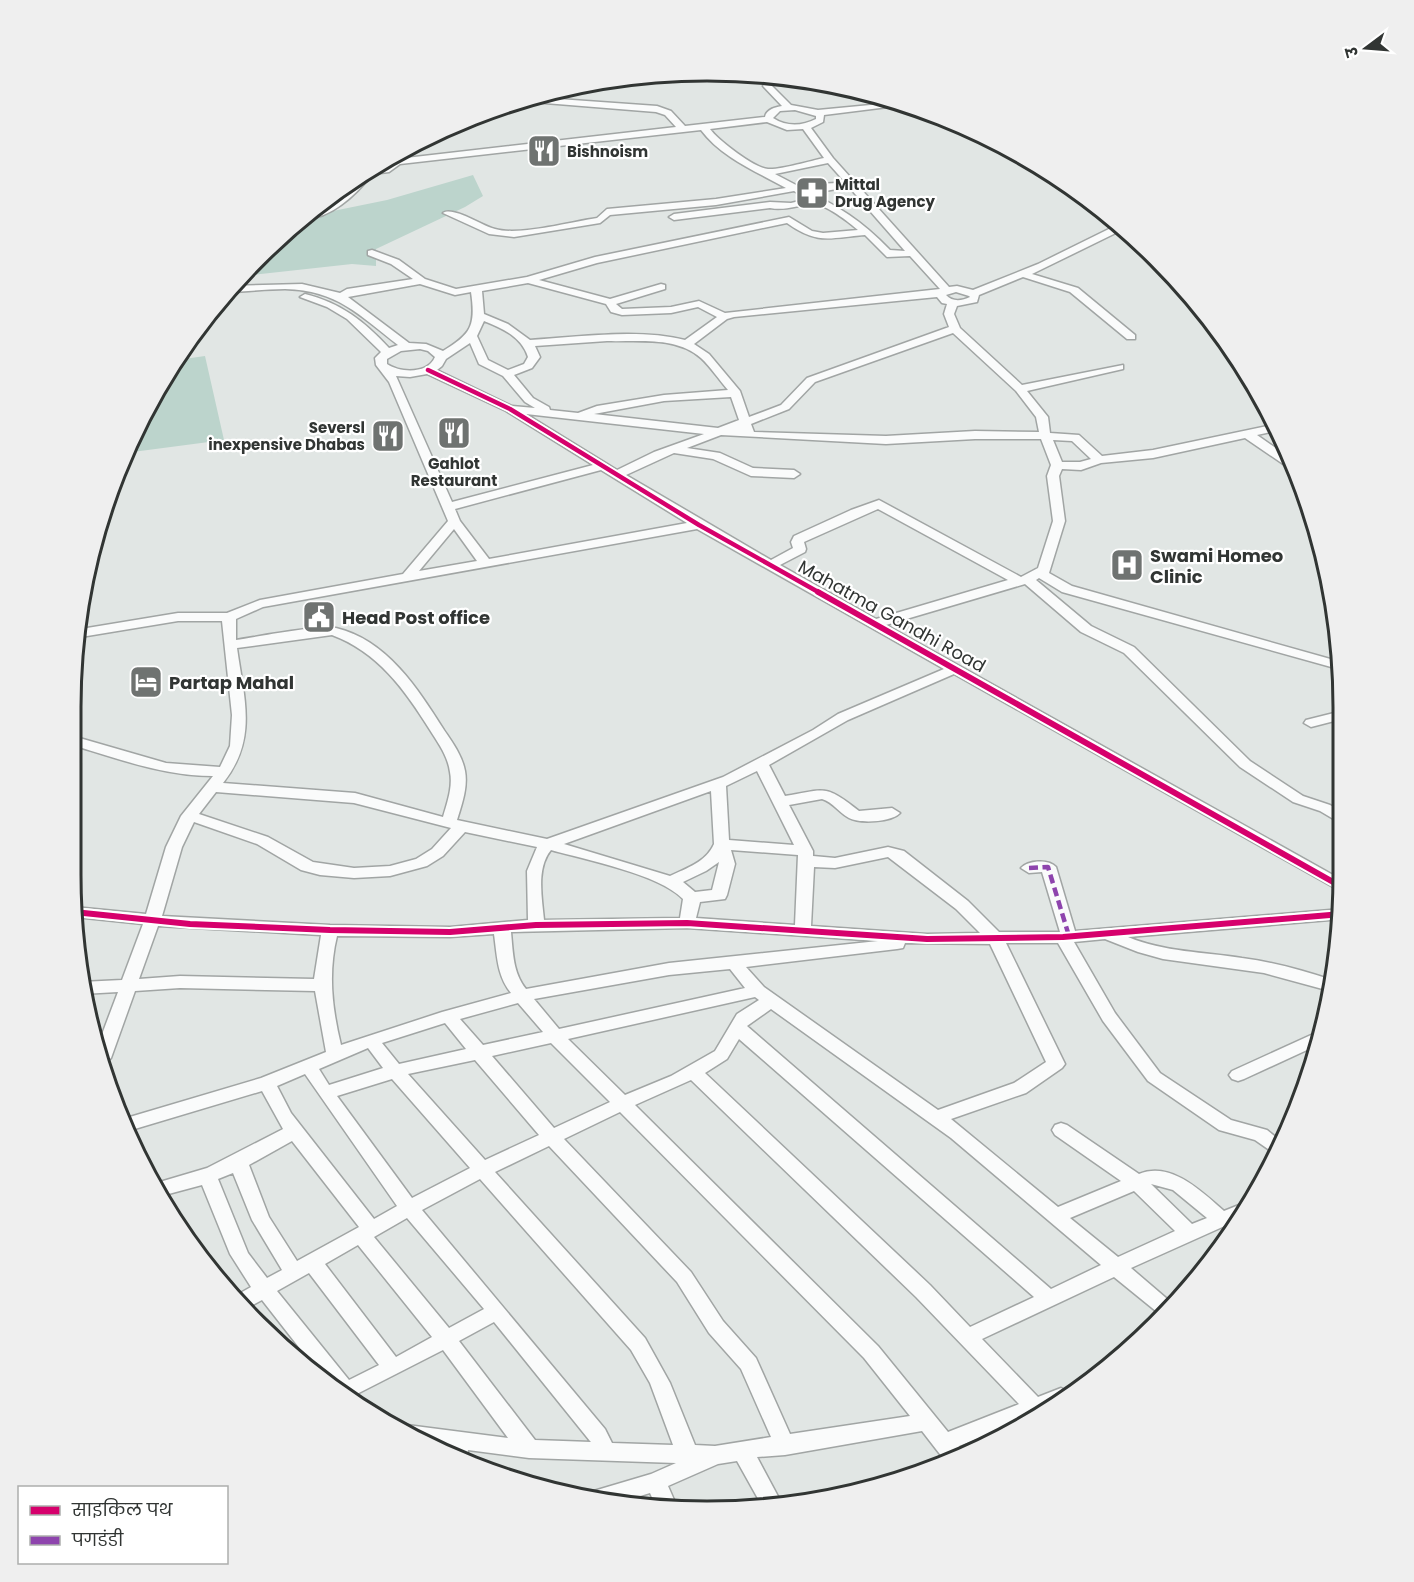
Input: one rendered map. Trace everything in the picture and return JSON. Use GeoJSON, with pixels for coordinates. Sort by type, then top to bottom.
{"type":"FeatureCollection","features":[{"type":"Feature","properties":{"kind":"street"},"geometry":{"type":"LineString","coordinates":[[768,84],[767,86],[789,108]]}},
{"type":"Feature","properties":{"kind":"street"},"geometry":{"type":"LineString","coordinates":[[549,101],[657,110],[668,113],[682,128]]}},
{"type":"Feature","properties":{"kind":"street"},"geometry":{"type":"LineString","coordinates":[[769,119],[769,115],[774,111],[789,108],[806,108],[818,113],[883,106]]}},
{"type":"Feature","properties":{"kind":"street"},"geometry":{"type":"LineString","coordinates":[[406,159],[769,119],[783,126],[805,126],[820,120],[818,113]]}},
{"type":"Feature","properties":{"kind":"street"},"geometry":{"type":"LineString","coordinates":[[805,126],[830,160],[914,253],[943,292],[946,302],[968,303],[975,297],[973,294]]}},
{"type":"Feature","properties":{"kind":"street"},"geometry":{"type":"LineString","coordinates":[[704,127],[712,138],[737,156],[840,212],[867,232],[886,252],[891,255],[914,253]]}},
{"type":"Feature","properties":{"kind":"street"},"geometry":{"type":"LineString","coordinates":[[768,172],[830,160]]}},
{"type":"Feature","properties":{"kind":"street"},"geometry":{"type":"LineString","coordinates":[[448,213],[483,229],[514,234],[600,220],[607,212],[717,202],[803,186],[825,188],[852,184]]}},
{"type":"Feature","properties":{"kind":"street"},"geometry":{"type":"LineString","coordinates":[[325,211],[351,193]]}},
{"type":"Feature","properties":{"kind":"street"},"geometry":{"type":"LineString","coordinates":[[674,217],[752,209],[770,204],[782,207],[791,206],[816,200]]}},
{"type":"Feature","properties":{"kind":"street"},"geometry":{"type":"LineString","coordinates":[[372,253],[395,262],[421,281],[454,292],[528,280],[595,260],[789,220],[809,234],[823,236],[867,232]]}},
{"type":"Feature","properties":{"kind":"street"},"geometry":{"type":"LineString","coordinates":[[687,344],[724,316],[825,307],[957,289],[973,294],[1069,254],[1115,232]]}},
{"type":"Feature","properties":{"kind":"street"},"geometry":{"type":"LineString","coordinates":[[1023,274],[1074,290],[1088,299],[1131,338]]}},
{"type":"Feature","properties":{"kind":"street"},"geometry":{"type":"LineString","coordinates":[[528,280],[610,303],[661,287]]}},
{"type":"Feature","properties":{"kind":"street"},"geometry":{"type":"LineString","coordinates":[[342,297],[347,292],[421,281]]}},
{"type":"Feature","properties":{"kind":"street"},"geometry":{"type":"LineString","coordinates":[[240,290],[250,287],[314,289],[342,297],[406,346]]}},
{"type":"Feature","properties":{"kind":"street"},"geometry":{"type":"LineString","coordinates":[[384,368],[407,374],[428,370],[438,364],[441,357],[472,336],[481,316],[476,289]]}},
{"type":"Feature","properties":{"kind":"street"},"geometry":{"type":"LineString","coordinates":[[236,294],[281,294],[320,300],[352,316],[387,352]]}},
{"type":"Feature","properties":{"kind":"street"},"geometry":{"type":"LineString","coordinates":[[610,303],[615,309],[632,313],[671,310],[699,304],[724,316]]}},
{"type":"Feature","properties":{"kind":"street"},"geometry":{"type":"LineString","coordinates":[[875,624],[1029,578],[1046,564],[1059,521],[1053,476],[1057,465],[1045,436],[1042,417],[1020,389],[955,329],[949,314],[953,303]]}},
{"type":"Feature","properties":{"kind":"street"},"geometry":{"type":"LineString","coordinates":[[481,316],[506,325],[528,343],[534,357],[532,362],[507,374]]}},
{"type":"Feature","properties":{"kind":"street"},"geometry":{"type":"LineString","coordinates":[[618,474],[720,431],[786,407],[801,395],[805,385],[811,380],[955,329]]}},
{"type":"Feature","properties":{"kind":"street"},"geometry":{"type":"LineString","coordinates":[[472,336],[483,362],[507,374],[529,400],[551,412]]}},
{"type":"Feature","properties":{"kind":"street"},"geometry":{"type":"LineString","coordinates":[[528,343],[607,338],[672,340],[687,344],[705,356],[736,393],[743,422],[749,435]]}},
{"type":"Feature","properties":{"kind":"street"},"geometry":{"type":"LineString","coordinates":[[441,357],[432,349],[406,346],[387,352],[381,358],[384,368],[395,382],[454,521],[485,563]]}},
{"type":"Feature","properties":{"kind":"street"},"geometry":{"type":"LineString","coordinates":[[1020,389],[1119,367]]}},
{"type":"Feature","properties":{"kind":"street","name":"Mahatma Gandhi Road"},"geometry":{"type":"LineString","coordinates":[[428,370],[510,409],[699,525],[1333,882]]}},
{"type":"Feature","properties":{"kind":"street"},"geometry":{"type":"LineString","coordinates":[[579,416],[597,409],[664,398],[736,393]]}},
{"type":"Feature","properties":{"kind":"street"},"geometry":{"type":"LineString","coordinates":[[510,409],[749,435],[886,440],[975,435],[1075,438],[1099,460]]}},
{"type":"Feature","properties":{"kind":"street"},"geometry":{"type":"LineString","coordinates":[[1057,465],[1081,466],[1099,460],[1153,454],[1268,429]]}},
{"type":"Feature","properties":{"kind":"street"},"geometry":{"type":"LineString","coordinates":[[1247,434],[1280,456]]}},
{"type":"Feature","properties":{"kind":"street"},"geometry":{"type":"LineString","coordinates":[[673,450],[716,456],[751,472],[794,474]]}},
{"type":"Feature","properties":{"kind":"street"},"geometry":{"type":"LineString","coordinates":[[448,507],[604,466]]}},
{"type":"Feature","properties":{"kind":"street"},"geometry":{"type":"LineString","coordinates":[[771,565],[800,549],[797,542],[799,539],[879,504],[1029,578],[1332,663]]}},
{"type":"Feature","properties":{"kind":"street"},"geometry":{"type":"LineString","coordinates":[[407,578],[454,521]]}},
{"type":"Feature","properties":{"kind":"street"},"geometry":{"type":"LineString","coordinates":[[85,632],[193,616],[229,617],[260,604],[699,525]]}},
{"type":"Feature","properties":{"kind":"street"},"geometry":{"type":"LineString","coordinates":[[1029,578],[1086,629],[1129,650],[1245,764],[1298,799],[1333,813]]}},
{"type":"Feature","properties":{"kind":"street"},"geometry":{"type":"LineString","coordinates":[[106,1049],[152,921],[174,847],[189,816],[225,771],[237,746],[239,715],[228,631],[229,617]]}},
{"type":"Feature","properties":{"kind":"street"},"geometry":{"type":"LineString","coordinates":[[84,642],[115,627]]}},
{"type":"Feature","properties":{"kind":"street"},"geometry":{"type":"LineString","coordinates":[[189,816],[266,843],[307,866],[322,870],[351,872],[390,871],[422,863],[433,856],[455,824],[458,771],[444,739],[415,693],[382,659],[345,634],[333,631],[230,645]]}},
{"type":"Feature","properties":{"kind":"street"},"geometry":{"type":"LineString","coordinates":[[536,925],[534,883],[536,867],[539,854],[548,844],[718,784],[761,764],[843,717],[955,669]]}},
{"type":"Feature","properties":{"kind":"street"},"geometry":{"type":"LineString","coordinates":[[1311,723],[1333,717]]}},
{"type":"Feature","properties":{"kind":"street"},"geometry":{"type":"LineString","coordinates":[[81,743],[124,758],[180,771],[225,771]]}},
{"type":"Feature","properties":{"kind":"street"},"geometry":{"type":"LineString","coordinates":[[761,764],[806,856],[803,932]]}},
{"type":"Feature","properties":{"kind":"street"},"geometry":{"type":"LineString","coordinates":[[691,897],[719,895],[727,864],[722,844],[718,784]]}},
{"type":"Feature","properties":{"kind":"street"},"geometry":{"type":"LineString","coordinates":[[213,787],[355,798],[410,814],[548,844],[670,882],[687,891],[692,905],[687,923]]}},
{"type":"Feature","properties":{"kind":"street"},"geometry":{"type":"LineString","coordinates":[[780,802],[822,794],[831,796],[855,815],[892,813]]}},
{"type":"Feature","properties":{"kind":"street"},"geometry":{"type":"LineString","coordinates":[[722,844],[806,856],[836,863],[888,852],[898,855],[962,905],[995,938],[1056,1064],[1020,1088],[937,1117]]}},
{"type":"Feature","properties":{"kind":"street"},"geometry":{"type":"LineString","coordinates":[[670,882],[713,860],[720,852],[722,844]]}},
{"type":"Feature","properties":{"kind":"street"},"geometry":{"type":"LineString","coordinates":[[1029,868],[1048,867],[1066,937],[1110,1017],[1154,1077],[1225,1125],[1261,1135],[1272,1144]]}},
{"type":"Feature","properties":{"kind":"street"},"geometry":{"type":"LineString","coordinates":[[82,913],[152,921],[330,930],[450,932],[536,925],[687,923],[927,939],[1066,937],[1332,915]]}},
{"type":"Feature","properties":{"kind":"street"},"geometry":{"type":"LineString","coordinates":[[502,928],[506,966],[511,982],[555,1036],[871,1352],[950,1451],[1035,1407],[907,1275],[693,1072]]}},
{"type":"Feature","properties":{"kind":"street"},"geometry":{"type":"LineString","coordinates":[[330,930],[323,952],[321,985],[335,1056]]}},
{"type":"Feature","properties":{"kind":"street"},"geometry":{"type":"LineString","coordinates":[[1106,933],[1125,944],[1144,950],[1262,966],[1323,984]]}},
{"type":"Feature","properties":{"kind":"street"},"geometry":{"type":"LineString","coordinates":[[133,1123],[267,1083],[371,1040],[521,996],[669,969],[849,951],[927,939]]}},
{"type":"Feature","properties":{"kind":"street"},"geometry":{"type":"LineString","coordinates":[[734,961],[743,977],[764,996],[937,1117],[1058,1215],[1162,1305]]}},
{"type":"Feature","properties":{"kind":"street"},"geometry":{"type":"LineString","coordinates":[[91,987],[130,984],[248,982],[321,985]]}},
{"type":"Feature","properties":{"kind":"street"},"geometry":{"type":"LineString","coordinates":[[246,1299],[408,1208],[484,1169],[693,1072],[721,1055],[743,1018],[764,996]]}},
{"type":"Feature","properties":{"kind":"street"},"geometry":{"type":"LineString","coordinates":[[325,1092],[395,1071],[555,1036],[764,996]]}},
{"type":"Feature","properties":{"kind":"street"},"geometry":{"type":"LineString","coordinates":[[448,1016],[552,1138],[698,1294],[716,1328],[749,1364],[785,1446]]}},
{"type":"Feature","properties":{"kind":"street"},"geometry":{"type":"LineString","coordinates":[[737,1027],[1049,1299]]}},
{"type":"Feature","properties":{"kind":"street"},"geometry":{"type":"LineString","coordinates":[[371,1040],[395,1071],[638,1344],[656,1370],[687,1454]]}},
{"type":"Feature","properties":{"kind":"street"},"geometry":{"type":"LineString","coordinates":[[1238,1075],[1311,1041]]}},
{"type":"Feature","properties":{"kind":"street"},"geometry":{"type":"LineString","coordinates":[[309,1067],[408,1208],[497,1311],[598,1435],[606,1452]]}},
{"type":"Feature","properties":{"kind":"street"},"geometry":{"type":"LineString","coordinates":[[267,1083],[294,1131],[366,1232],[529,1449]]}},
{"type":"Feature","properties":{"kind":"street"},"geometry":{"type":"LineString","coordinates":[[1061,1130],[1137,1182],[1189,1233]]}},
{"type":"Feature","properties":{"kind":"street"},"geometry":{"type":"LineString","coordinates":[[165,1188],[207,1175],[239,1161],[294,1131]]}},
{"type":"Feature","properties":{"kind":"street"},"geometry":{"type":"LineString","coordinates":[[239,1161],[246,1191],[295,1273]]}},
{"type":"Feature","properties":{"kind":"street"},"geometry":{"type":"LineString","coordinates":[[207,1175],[223,1208],[235,1248],[254,1278],[266,1289],[330,1375]]}},
{"type":"Feature","properties":{"kind":"street"},"geometry":{"type":"LineString","coordinates":[[1058,1215],[1149,1177],[1160,1177],[1176,1182],[1221,1219]]}},
{"type":"Feature","properties":{"kind":"street"},"geometry":{"type":"LineString","coordinates":[[968,1337],[1232,1215]]}},
{"type":"Feature","properties":{"kind":"street"},"geometry":{"type":"LineString","coordinates":[[312,1262],[393,1368]]}},
{"type":"Feature","properties":{"kind":"street"},"geometry":{"type":"LineString","coordinates":[[349,1388],[393,1368],[497,1311]]}},
{"type":"Feature","properties":{"kind":"street"},"geometry":{"type":"LineString","coordinates":[[458,1449],[715,1455],[785,1446],[927,1422]]}},
{"type":"Feature","properties":{"kind":"street"},"geometry":{"type":"LineString","coordinates":[[743,1451],[768,1498]]}},
{"type":"Feature","properties":{"kind":"street"},"geometry":{"type":"LineString","coordinates":[[614,1494],[655,1482],[715,1455]]}},
{"type":"Feature","properties":{"kind":"street"},"geometry":{"type":"LineString","coordinates":[[655,1482],[664,1500]]}},
{"type":"Feature","properties":{"kind":"green space"},"geometry":{"type":"Polygon","coordinates":[[[473,175],[483,196],[465,207],[376,249],[376,266],[352,264],[254,275],[318,217],[333,211],[387,200],[473,175]]]}},
{"type":"Feature","properties":{"kind":"green space"},"geometry":{"type":"Polygon","coordinates":[[[205,356],[224,440],[136,452],[165,394],[187,359],[205,356]]]}},
{"type":"Feature","properties":{"kind":"marked path"},"geometry":{"type":"LineString","coordinates":[[1029,868],[1048,867],[1069,936]]}},
{"type":"Feature","properties":{"kind":"cycle path"},"geometry":{"type":"LineString","coordinates":[[428,370],[510,409],[699,525],[1333,882]]}},
{"type":"Feature","properties":{"kind":"cycle path"},"geometry":{"type":"LineString","coordinates":[[82,913],[190,924],[330,930],[450,932],[536,925],[687,923],[927,939],[1063,937],[1332,915]]}},
{"type":"Feature","properties":{"kind":"place","name":"Bishnoism"},"geometry":{"type":"Point","coordinates":[544,151]}},
{"type":"Feature","properties":{"kind":"place","name":"Mittal Drug Agency"},"geometry":{"type":"Point","coordinates":[812,193]}},
{"type":"Feature","properties":{"kind":"place","name":"Gahlot Restaurant"},"geometry":{"type":"Point","coordinates":[454,433]}},
{"type":"Feature","properties":{"kind":"place","name":"Seversl inexpensive Dhabas"},"geometry":{"type":"Point","coordinates":[388,436]}},
{"type":"Feature","properties":{"kind":"place","name":"Swami Homeo Clinic"},"geometry":{"type":"Point","coordinates":[1127,565]}},
{"type":"Feature","properties":{"kind":"place","name":"Head Post office"},"geometry":{"type":"Point","coordinates":[319,617]}},
{"type":"Feature","properties":{"kind":"place","name":"Partap Mahal"},"geometry":{"type":"Point","coordinates":[146,682]}}]}
